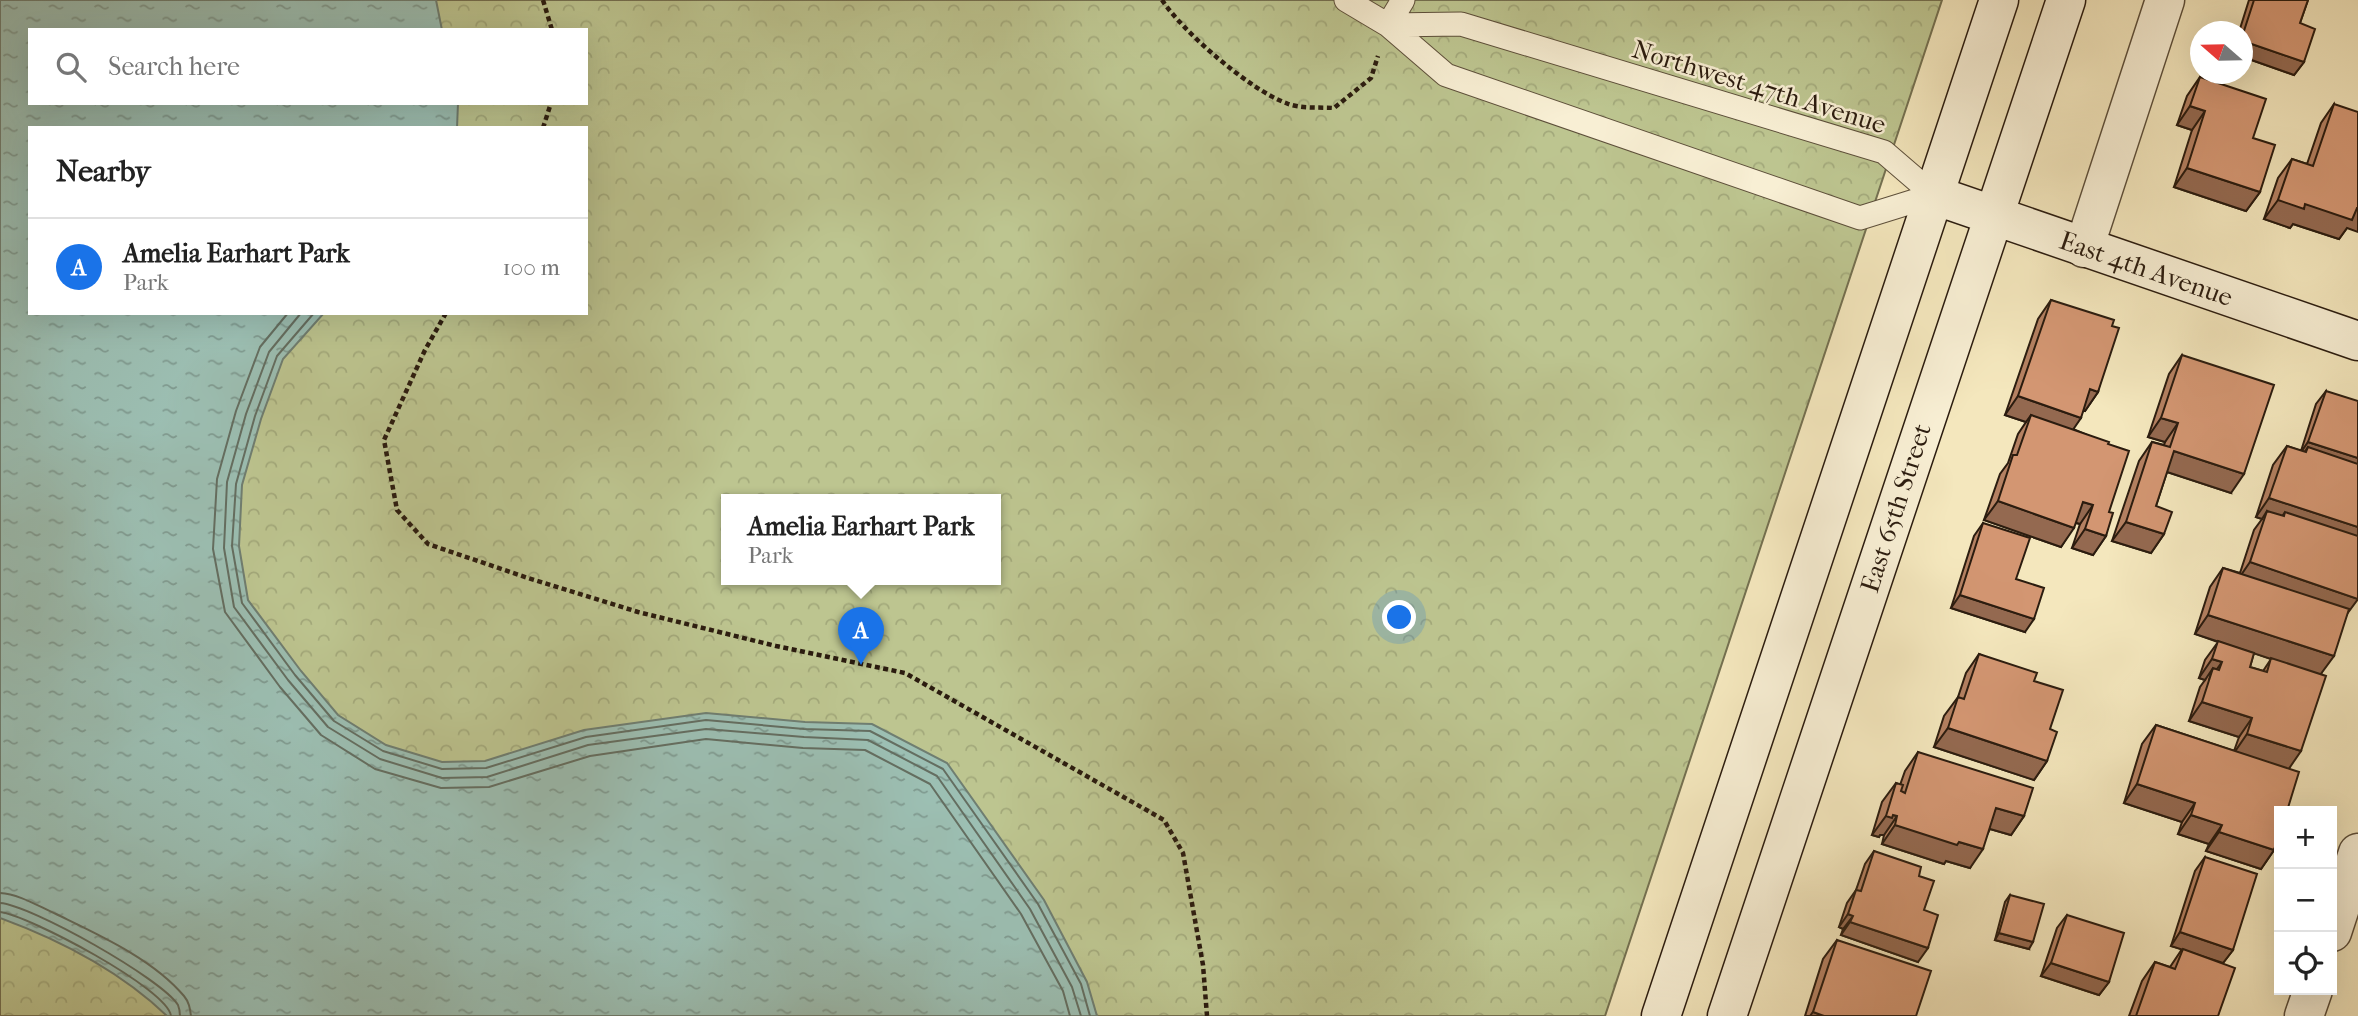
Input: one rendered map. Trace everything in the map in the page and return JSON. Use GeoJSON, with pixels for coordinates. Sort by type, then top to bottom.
{"type":"FeatureCollection","features":[{"type":"Feature","properties":{"kind":"main road"},"geometry":{"type":"LineString","coordinates":[[1661,1016],[1999,0]]}},
{"type":"Feature","properties":{"kind":"main road","name":"East 65th Street"},"geometry":{"type":"LineString","coordinates":[[1727,1016],[2066,0]]}},
{"type":"Feature","properties":{"kind":"main road"},"geometry":{"type":"LineString","coordinates":[[2084,248],[2165,0]]}},
{"type":"Feature","properties":{"kind":"main road","name":"East 4th Avenue"},"geometry":{"type":"LineString","coordinates":[[1934,195],[2358,341]]}},
{"type":"Feature","properties":{"kind":"main road"},"geometry":{"type":"LineString","coordinates":[[2337,917],[2358,853]]}},
{"type":"Feature","properties":{"kind":"main road"},"geometry":{"type":"LineString","coordinates":[[2304,1016],[2311,995]]}},
{"type":"Feature","properties":{"kind":"lane"},"geometry":{"type":"LineString","coordinates":[[1346,0],[1388,25],[1446,75],[1860,218],[1934,195]]}},
{"type":"Feature","properties":{"kind":"lane"},"geometry":{"type":"LineString","coordinates":[[1388,25],[1403,0]]}},
{"type":"Feature","properties":{"kind":"lane","name":"Northwest 47th Avenue"},"geometry":{"type":"LineString","coordinates":[[1388,25],[1461,24],[1884,152],[1934,195]]}},
{"type":"Feature","properties":{"kind":"path"},"geometry":{"type":"LineString","coordinates":[[543,0],[551,28]]}},
{"type":"Feature","properties":{"kind":"path"},"geometry":{"type":"LineString","coordinates":[[1161,0],[1173,17],[1244,80],[1287,104],[1334,108],[1371,78],[1388,25]]}},
{"type":"Feature","properties":{"kind":"path"},"geometry":{"type":"LineString","coordinates":[[545,126],[550,105]]}},
{"type":"Feature","properties":{"kind":"path"},"geometry":{"type":"LineString","coordinates":[[445,315],[425,351],[384,440],[397,510],[428,544],[638,612],[776,646],[905,673],[1164,820],[1183,853],[1203,965],[1207,1016]]}},
{"type":"Feature","properties":{"kind":"green space"},"geometry":{"type":"Polygon","coordinates":[[[0,0],[1942,0],[1605,1016],[0,1016],[0,0]]]}},
{"type":"Feature","properties":{"kind":"water"},"geometry":{"type":"Polygon","coordinates":[[[0,0],[436,0],[442,28],[28,28],[28,105],[458,105],[457,126],[28,126],[28,315],[322,315],[283,359],[261,419],[242,485],[239,546],[248,600],[338,715],[386,745],[442,762],[485,761],[584,730],[706,713],[805,722],[872,724],[947,763],[1044,900],[1087,982],[1097,1016],[167,1016],[110,971],[45,936],[0,918],[0,0]]]}},
{"type":"Feature","properties":{"kind":"building"},"geometry":{"type":"Polygon","coordinates":[[[2254,0],[2308,0],[2300,23],[2315,29],[2304,62],[2253,44],[2253,21],[2247,21],[2254,0]]]}},
{"type":"Feature","properties":{"kind":"building"},"geometry":{"type":"Polygon","coordinates":[[[2198,84],[2221,84],[2266,99],[2253,138],[2275,145],[2260,192],[2187,168],[2205,111],[2190,106],[2198,84]]]}},
{"type":"Feature","properties":{"kind":"building"},"geometry":{"type":"Polygon","coordinates":[[[2334,104],[2358,112],[2358,208],[2352,220],[2305,204],[2304,209],[2278,200],[2292,159],[2313,166],[2334,104]]]}},
{"type":"Feature","properties":{"kind":"building"},"geometry":{"type":"Polygon","coordinates":[[[2051,300],[2114,320],[2112,326],[2119,328],[2098,392],[2090,389],[2081,418],[2018,396],[2051,300]]]}},
{"type":"Feature","properties":{"kind":"building"},"geometry":{"type":"Polygon","coordinates":[[[2182,355],[2274,385],[2244,474],[2174,451],[2156,506],[2172,512],[2164,534],[2126,522],[2152,442],[2170,447],[2178,423],[2161,418],[2182,355]]]}},
{"type":"Feature","properties":{"kind":"building"},"geometry":{"type":"Polygon","coordinates":[[[2326,391],[2358,401],[2358,458],[2308,442],[2326,391]]]}},
{"type":"Feature","properties":{"kind":"building"},"geometry":{"type":"Polygon","coordinates":[[[2031,415],[2129,451],[2109,512],[2113,513],[2106,536],[2085,529],[2093,505],[2083,502],[2074,528],[1998,501],[2013,455],[2017,455],[2031,415]]]}},
{"type":"Feature","properties":{"kind":"building"},"geometry":{"type":"Polygon","coordinates":[[[2287,446],[2306,452],[2308,447],[2358,464],[2358,527],[2269,498],[2287,446]]]}},
{"type":"Feature","properties":{"kind":"building"},"geometry":{"type":"Polygon","coordinates":[[[2267,511],[2284,516],[2285,512],[2358,536],[2358,599],[2250,562],[2267,511]]]}},
{"type":"Feature","properties":{"kind":"building"},"geometry":{"type":"Polygon","coordinates":[[[1983,523],[2030,538],[2016,579],[2044,588],[2034,619],[1960,595],[1983,523]]]}},
{"type":"Feature","properties":{"kind":"building"},"geometry":{"type":"Polygon","coordinates":[[[2223,568],[2349,609],[2334,656],[2208,615],[2223,568]]]}},
{"type":"Feature","properties":{"kind":"building"},"geometry":{"type":"Polygon","coordinates":[[[2218,641],[2254,653],[2250,667],[2267,672],[2271,658],[2326,676],[2301,751],[2247,734],[2252,718],[2202,702],[2213,668],[2219,670],[2222,662],[2212,659],[2218,641]]]}},
{"type":"Feature","properties":{"kind":"building"},"geometry":{"type":"Polygon","coordinates":[[[1979,654],[2037,673],[2034,681],[2063,690],[2050,729],[2057,732],[2047,761],[1948,728],[1958,697],[1964,699],[1979,654]]]}},
{"type":"Feature","properties":{"kind":"building"},"geometry":{"type":"Polygon","coordinates":[[[2156,725],[2299,772],[2289,806],[2274,806],[2274,850],[2219,832],[2222,825],[2191,815],[2195,803],[2137,784],[2156,725]]]}},
{"type":"Feature","properties":{"kind":"building"},"geometry":{"type":"Polygon","coordinates":[[[1918,752],[2033,788],[2024,816],[1996,808],[1983,849],[1959,842],[1957,845],[1895,825],[1897,816],[1886,816],[1896,783],[1903,785],[1901,791],[1905,793],[1918,752]]]}},
{"type":"Feature","properties":{"kind":"building"},"geometry":{"type":"Polygon","coordinates":[[[1874,851],[1921,867],[1919,876],[1934,881],[1924,910],[1938,915],[1928,948],[1850,922],[1853,916],[1848,914],[1856,890],[1861,891],[1874,851]]]}},
{"type":"Feature","properties":{"kind":"building"},"geometry":{"type":"Polygon","coordinates":[[[2205,857],[2257,874],[2233,950],[2180,932],[2205,857]]]}},
{"type":"Feature","properties":{"kind":"building"},"geometry":{"type":"Polygon","coordinates":[[[2010,895],[2044,904],[2033,942],[1999,933],[2010,895]]]}},
{"type":"Feature","properties":{"kind":"building"},"geometry":{"type":"Polygon","coordinates":[[[2067,915],[2124,933],[2109,982],[2051,963],[2067,915]]]}},
{"type":"Feature","properties":{"kind":"building"},"geometry":{"type":"Polygon","coordinates":[[[1837,940],[1931,971],[1916,1016],[1824,1016],[1813,1012],[1837,940]]]}},
{"type":"Feature","properties":{"kind":"building"},"geometry":{"type":"Polygon","coordinates":[[[2183,949],[2235,968],[2218,1016],[2136,1016],[2155,962],[2175,969],[2183,949]]]}},
{"type":"Feature","properties":{"kind":"place","name":"Amelia Earhart Park"},"geometry":{"type":"Point","coordinates":[861,665]}}]}
